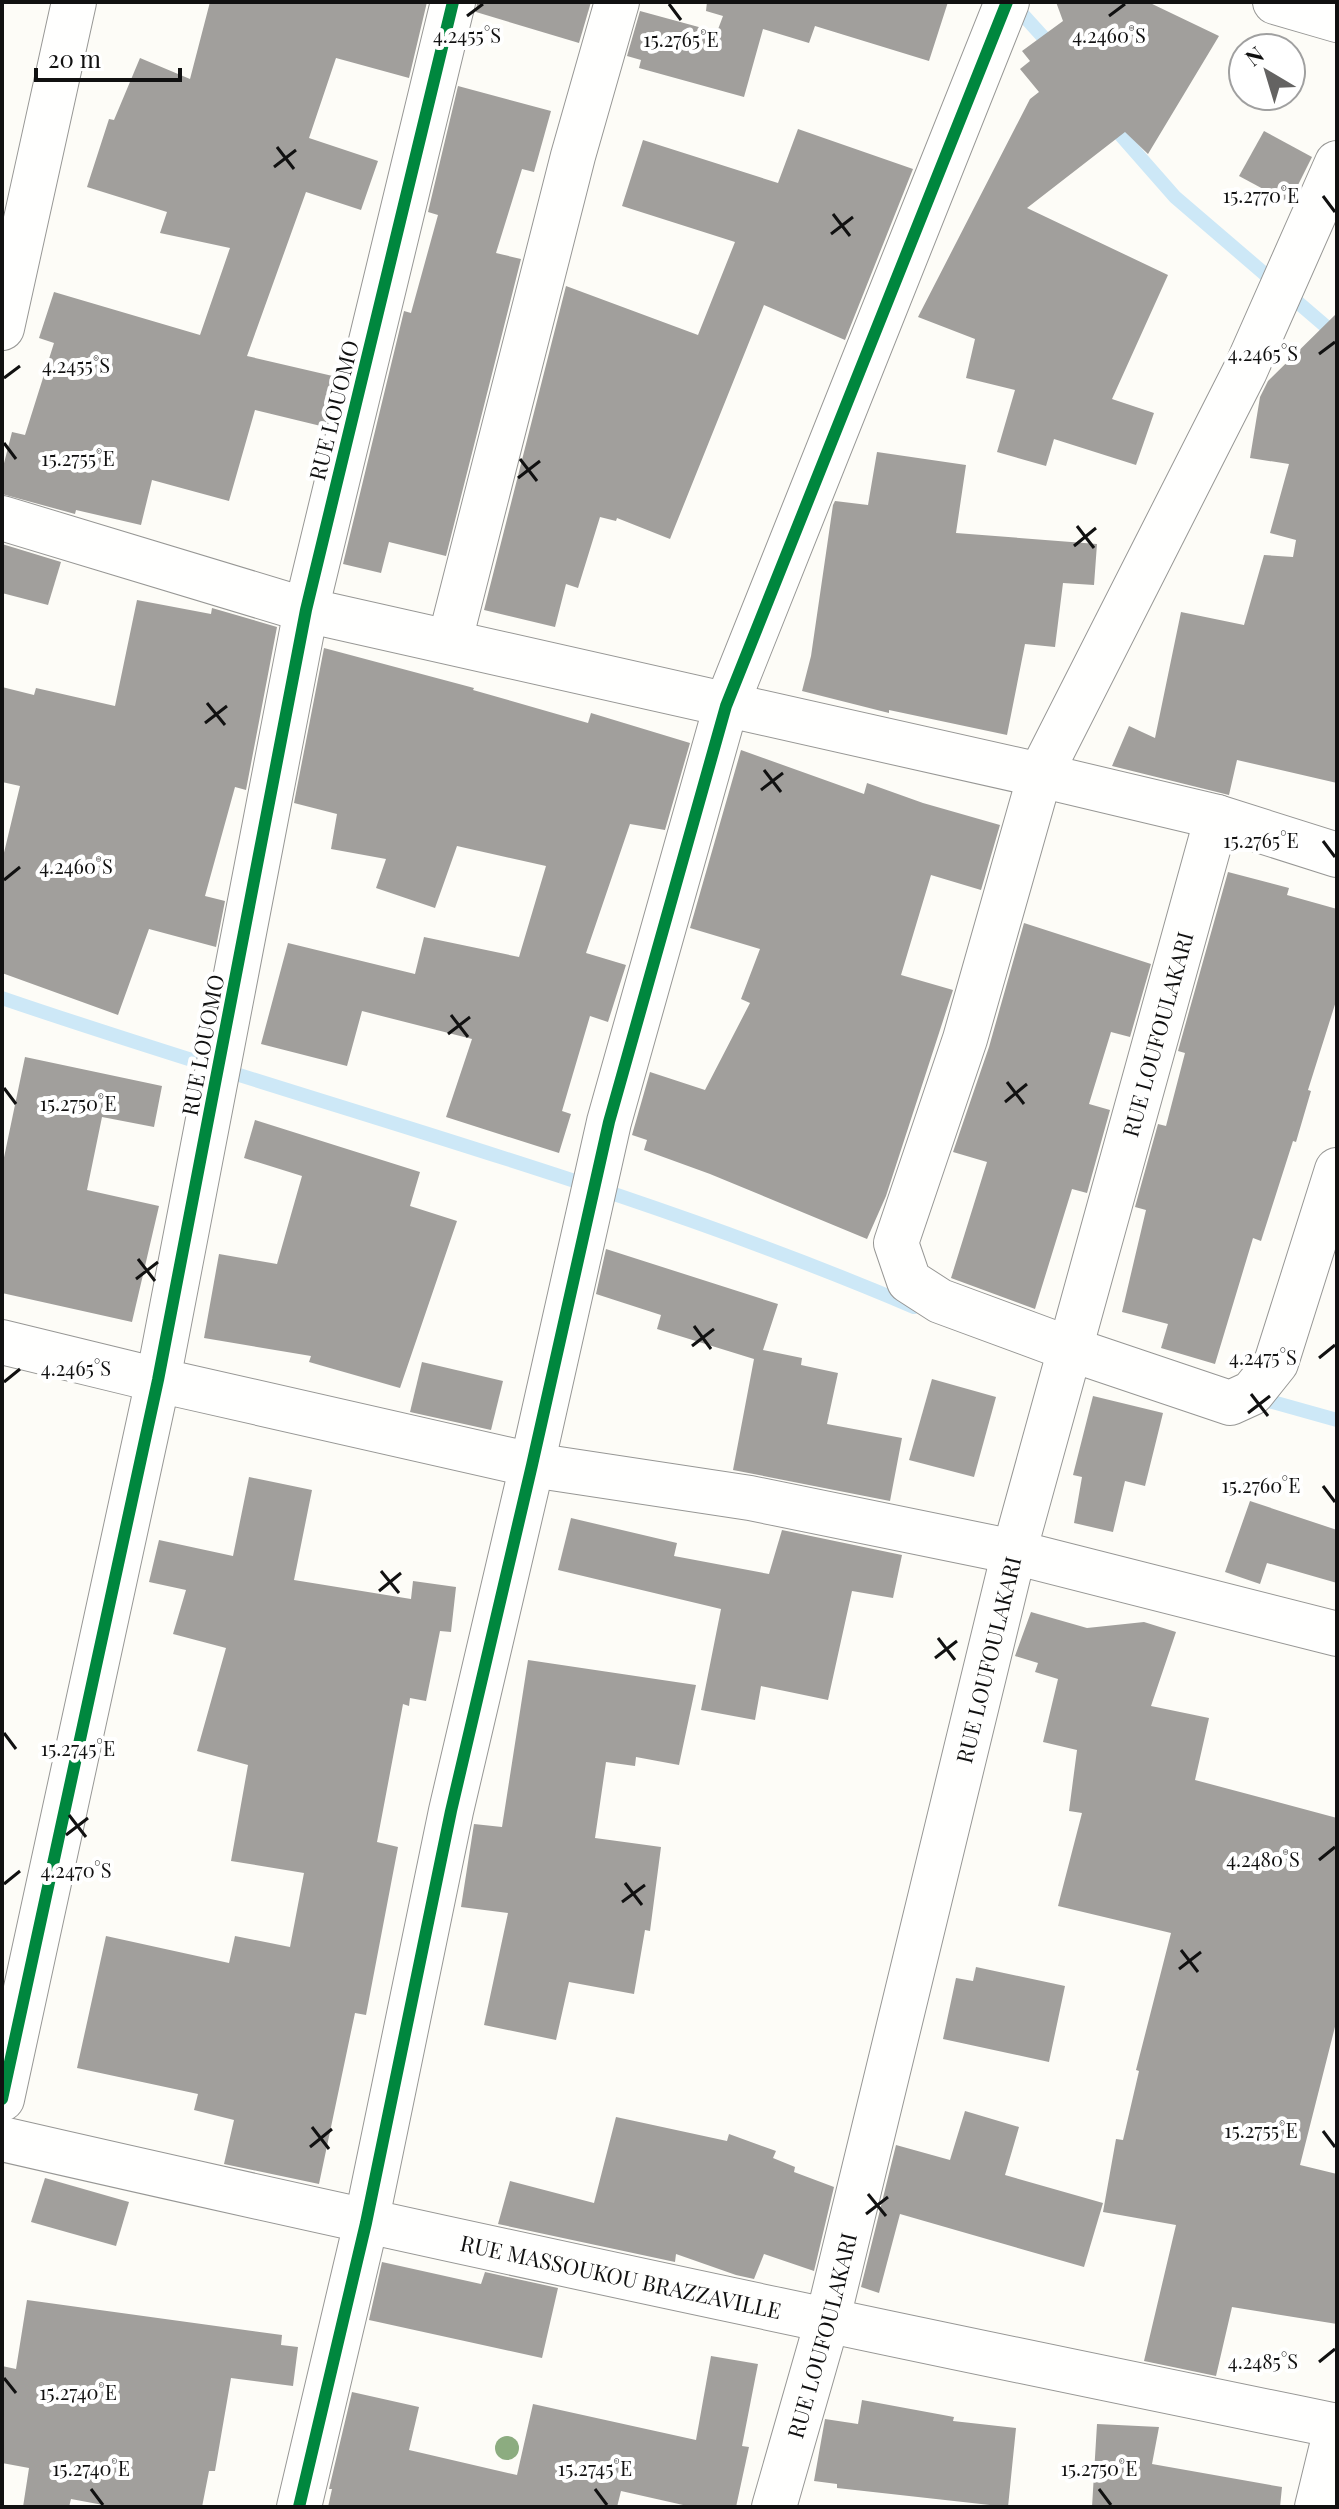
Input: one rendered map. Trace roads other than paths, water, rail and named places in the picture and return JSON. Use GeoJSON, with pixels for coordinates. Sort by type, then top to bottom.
{"type":"FeatureCollection","features":[{"type":"Feature","properties":{"kind":"street"},"geometry":{"type":"LineString","coordinates":[[2,328],[74,2]]}},
{"type":"Feature","properties":{"kind":"street","name":"RUE LOUOMO"},"geometry":{"type":"LineString","coordinates":[[2,2099],[158,1380],[306,610],[453,2]]}},
{"type":"Feature","properties":{"kind":"street"},"geometry":{"type":"LineString","coordinates":[[450,640],[573,156],[617,2]]}},
{"type":"Feature","properties":{"kind":"street"},"geometry":{"type":"LineString","coordinates":[[299,2507],[366,2223],[451,1811],[609,1122],[726,706],[1007,2]]}},
{"type":"Feature","properties":{"kind":"street"},"geometry":{"type":"LineString","coordinates":[[1275,2],[1337,20]]}},
{"type":"Feature","properties":{"kind":"street"},"geometry":{"type":"LineString","coordinates":[[1337,163],[1245,371],[1040,775],[965,1039],[896,1243],[909,1281],[940,1301],[1230,1403],[1252,1393],[1276,1363],[1337,1170]]}},
{"type":"Feature","properties":{"kind":"street"},"geometry":{"type":"LineString","coordinates":[[2,518],[306,610],[450,640],[1217,817],[1337,855]]}},
{"type":"Feature","properties":{"kind":"street","name":"RUE LOUFOULAKARI"},"geometry":{"type":"LineString","coordinates":[[774,2507],[827,2322],[1014,1552],[1217,817]]}},
{"type":"Feature","properties":{"kind":"street"},"geometry":{"type":"LineString","coordinates":[[2,1342],[532,1465],[750,1498],[1014,1552],[1337,1634]]}},
{"type":"Feature","properties":{"kind":"street","name":"RUE MASSOUKOU BRAZZAVILLE"},"geometry":{"type":"LineString","coordinates":[[2,2139],[366,2223],[827,2322],[1337,2426]]}},
{"type":"Feature","properties":{"kind":"street"},"geometry":{"type":"LineString","coordinates":[[1317,2507],[1337,2426]]}},
{"type":"Feature","properties":{"kind":"waterway"},"geometry":{"type":"LineString","coordinates":[[1014,5],[1054,49]]}},
{"type":"Feature","properties":{"kind":"waterway"},"geometry":{"type":"LineString","coordinates":[[1110,123],[1175,197],[1337,336]]}},
{"type":"Feature","properties":{"kind":"waterway"},"geometry":{"type":"LineString","coordinates":[[2,998],[576,1181],[803,1262],[914,1307]]}},
{"type":"Feature","properties":{"kind":"waterway"},"geometry":{"type":"LineString","coordinates":[[1258,1398],[1337,1420]]}}]}
